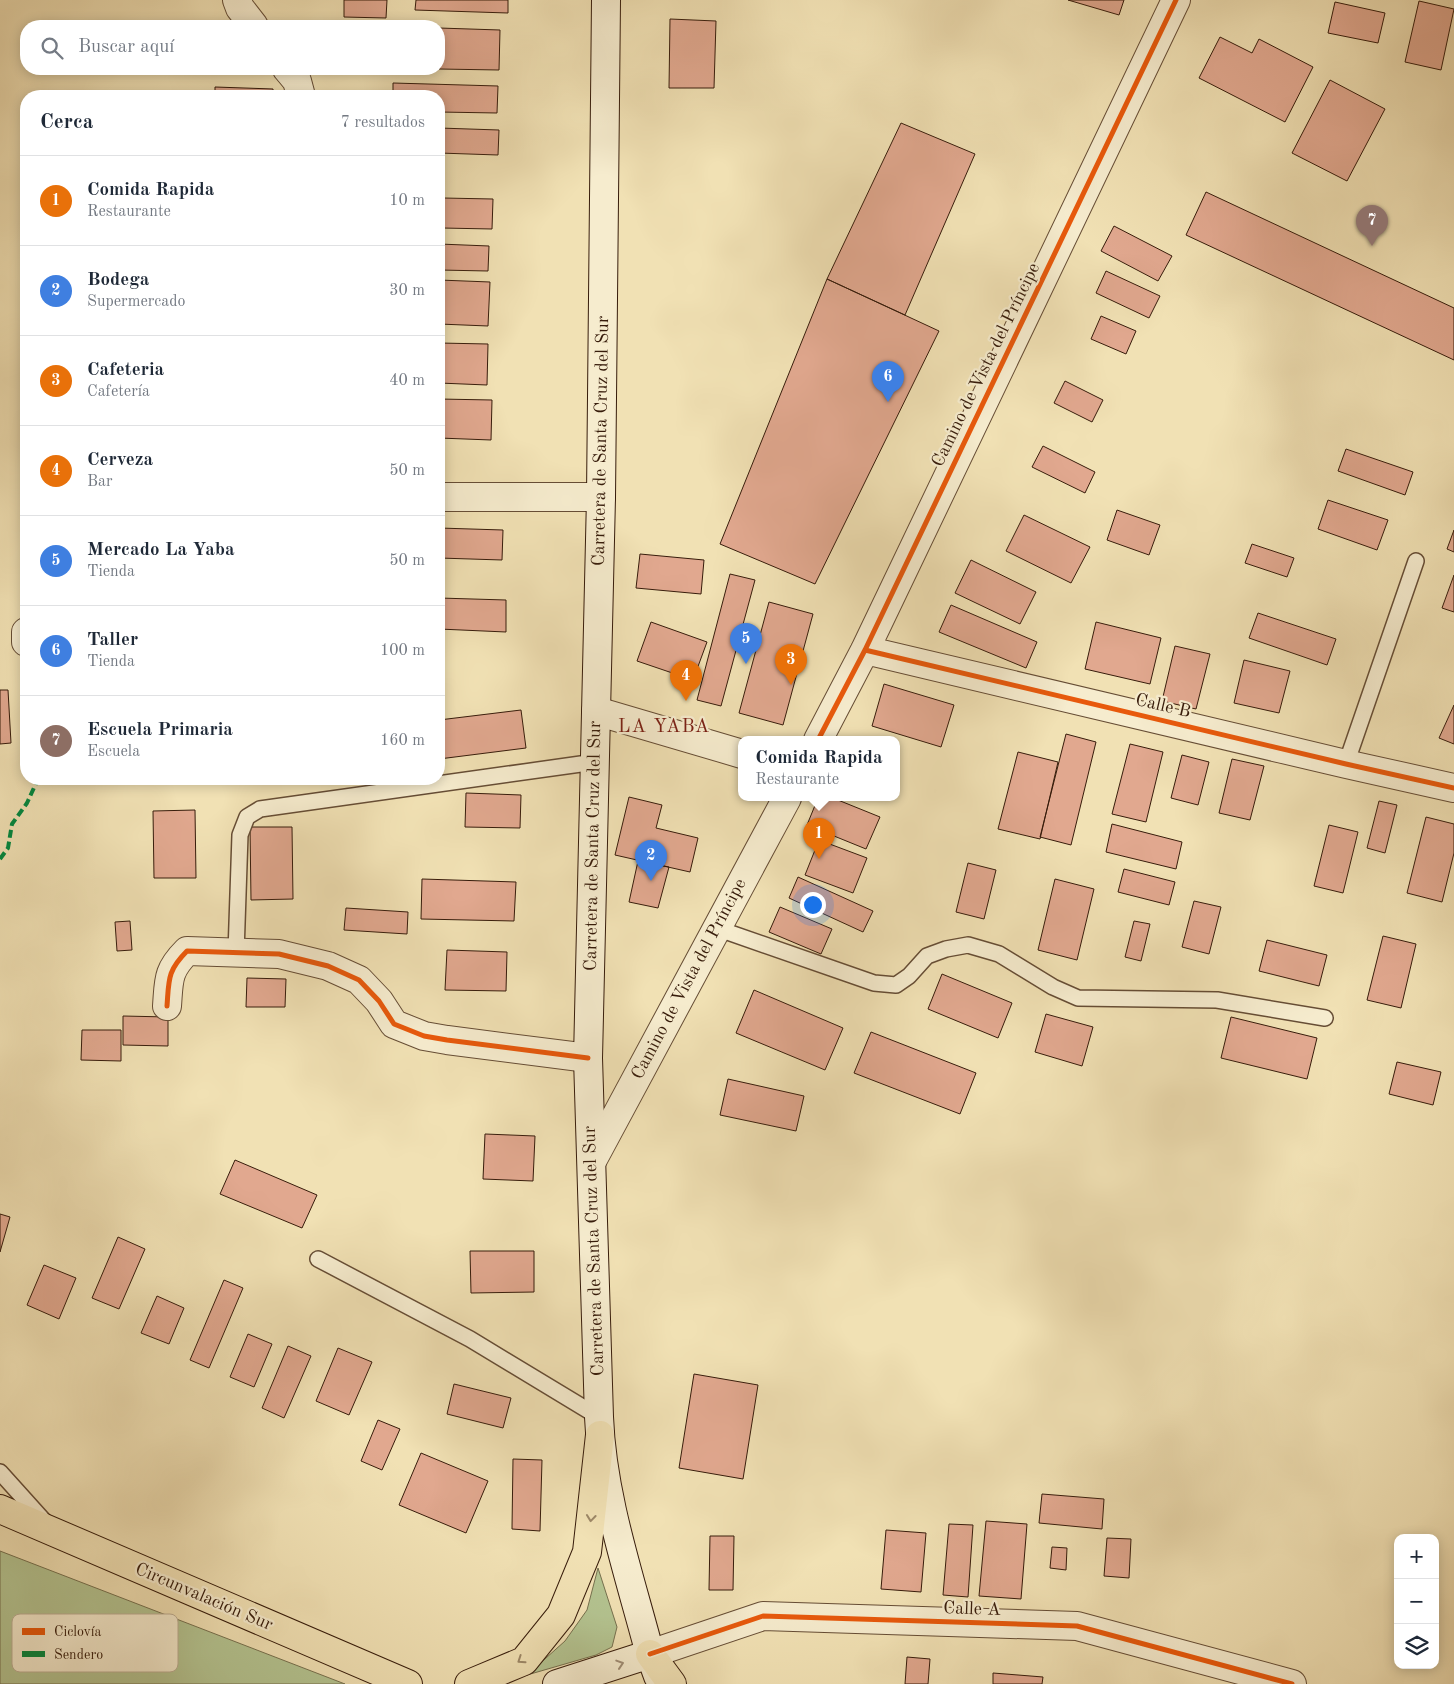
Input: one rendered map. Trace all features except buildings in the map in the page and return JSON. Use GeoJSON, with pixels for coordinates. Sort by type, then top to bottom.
{"type":"FeatureCollection","features":[{"type":"Feature","properties":{"kind":"main road"},"geometry":{"type":"LineString","coordinates":[[469,1684],[524,1660],[562,1615],[587,1552],[599,1426]]}},
{"type":"Feature","properties":{"kind":"main road","name":"Circunvalación Sur"},"geometry":{"type":"LineString","coordinates":[[0,1509],[408,1684]]}},
{"type":"Feature","properties":{"kind":"main road"},"geometry":{"type":"LineString","coordinates":[[650,1654],[672,1684]]}},
{"type":"Feature","properties":{"kind":"street"},"geometry":{"type":"LineString","coordinates":[[237,0],[240,8],[249,20]]}},
{"type":"Feature","properties":{"kind":"street","name":"Carretera de Santa Cruz del Sur"},"geometry":{"type":"LineString","coordinates":[[606,0],[601,496],[588,1058],[599,1426],[608,1496],[650,1654],[660,1684]]}},
{"type":"Feature","properties":{"kind":"street","name":"Camino de Vista del Príncipe"},"geometry":{"type":"LineString","coordinates":[[820,736],[865,650],[1176,0]]}},
{"type":"Feature","properties":{"kind":"street"},"geometry":{"type":"LineString","coordinates":[[292,75],[297,81],[299,90]]}},
{"type":"Feature","properties":{"kind":"street"},"geometry":{"type":"LineString","coordinates":[[445,497],[601,496]]}},
{"type":"Feature","properties":{"kind":"street","name":"Calle B"},"geometry":{"type":"LineString","coordinates":[[865,650],[1454,788]]}},
{"type":"Feature","properties":{"kind":"street"},"geometry":{"type":"LineString","coordinates":[[596,711],[738,753]]}},
{"type":"Feature","properties":{"kind":"street","name":"Camino de Vista del Príncipe"},"geometry":{"type":"LineString","coordinates":[[592,1161],[785,801]]}},
{"type":"Feature","properties":{"kind":"street"},"geometry":{"type":"LineString","coordinates":[[167,1006],[169,975],[177,961],[187,951],[279,954],[328,966],[359,980],[379,1001],[394,1024],[424,1036],[588,1058]]}},
{"type":"Feature","properties":{"kind":"street","name":"Calle A"},"geometry":{"type":"LineString","coordinates":[[557,1684],[763,1616],[1077,1626],[1292,1684]]}},
{"type":"Feature","properties":{"kind":"lane"},"geometry":{"type":"LineString","coordinates":[[1346,764],[1416,561]]}},
{"type":"Feature","properties":{"kind":"lane"},"geometry":{"type":"LineString","coordinates":[[445,783],[595,762]]}},
{"type":"Feature","properties":{"kind":"lane"},"geometry":{"type":"LineString","coordinates":[[236,953],[240,835],[246,818],[260,809],[431,785]]}},
{"type":"Feature","properties":{"kind":"lane"},"geometry":{"type":"LineString","coordinates":[[716,928],[874,983],[896,985],[909,976],[926,956],[946,949],[968,945],[999,954],[1053,987],[1078,998],[1108,1000],[1217,1000],[1326,1018]]}},
{"type":"Feature","properties":{"kind":"lane"},"geometry":{"type":"LineString","coordinates":[[318,1259],[470,1339],[599,1426]]}},
{"type":"Feature","properties":{"kind":"lane"},"geometry":{"type":"LineString","coordinates":[[0,1472],[54,1533]]}},
{"type":"Feature","properties":{"kind":"green space"},"geometry":{"type":"Polygon","coordinates":[[[0,1551],[163,1614],[12,1614],[12,1672],[178,1672],[178,1620],[345,1684],[0,1684],[0,1551]]]}},
{"type":"Feature","properties":{"kind":"green space"},"geometry":{"type":"Polygon","coordinates":[[[598,1568],[617,1627],[612,1647],[596,1655],[527,1675],[565,1641],[587,1610],[598,1568]]]}},
{"type":"Feature","properties":{"kind":"marked path"},"geometry":{"type":"LineString","coordinates":[[0,859],[8,848],[12,824],[27,803],[35,785]]}},
{"type":"Feature","properties":{"kind":"cycle path"},"geometry":{"type":"LineString","coordinates":[[820,736],[865,650],[1176,0]]}},
{"type":"Feature","properties":{"kind":"cycle path"},"geometry":{"type":"LineString","coordinates":[[865,650],[1454,788]]}},
{"type":"Feature","properties":{"kind":"cycle path"},"geometry":{"type":"LineString","coordinates":[[167,1006],[172,970],[187,951],[279,954],[328,966],[359,980],[379,1001],[394,1024],[424,1036],[588,1058]]}},
{"type":"Feature","properties":{"kind":"cycle path"},"geometry":{"type":"LineString","coordinates":[[650,1654],[763,1616],[1077,1626],[1292,1684]]}},
{"type":"Feature","properties":{"kind":"place","name":"Escuela Primaria"},"geometry":{"type":"Point","coordinates":[1372,246]}},
{"type":"Feature","properties":{"kind":"place","name":"Taller"},"geometry":{"type":"Point","coordinates":[888,402]}},
{"type":"Feature","properties":{"kind":"place","name":"Mercado La Yaba"},"geometry":{"type":"Point","coordinates":[746,664]}},
{"type":"Feature","properties":{"kind":"place","name":"Cafeteria"},"geometry":{"type":"Point","coordinates":[791,685]}},
{"type":"Feature","properties":{"kind":"place","name":"Cerveza"},"geometry":{"type":"Point","coordinates":[686,701]}},
{"type":"Feature","properties":{"kind":"place","name":"Comida Rapida"},"geometry":{"type":"Point","coordinates":[819,859]}},
{"type":"Feature","properties":{"kind":"place","name":"Bodega"},"geometry":{"type":"Point","coordinates":[651,881]}},
{"type":"Feature","properties":{"kind":"district","name":"LA YABA"},"geometry":{"type":"Point","coordinates":[664,727]}}]}
